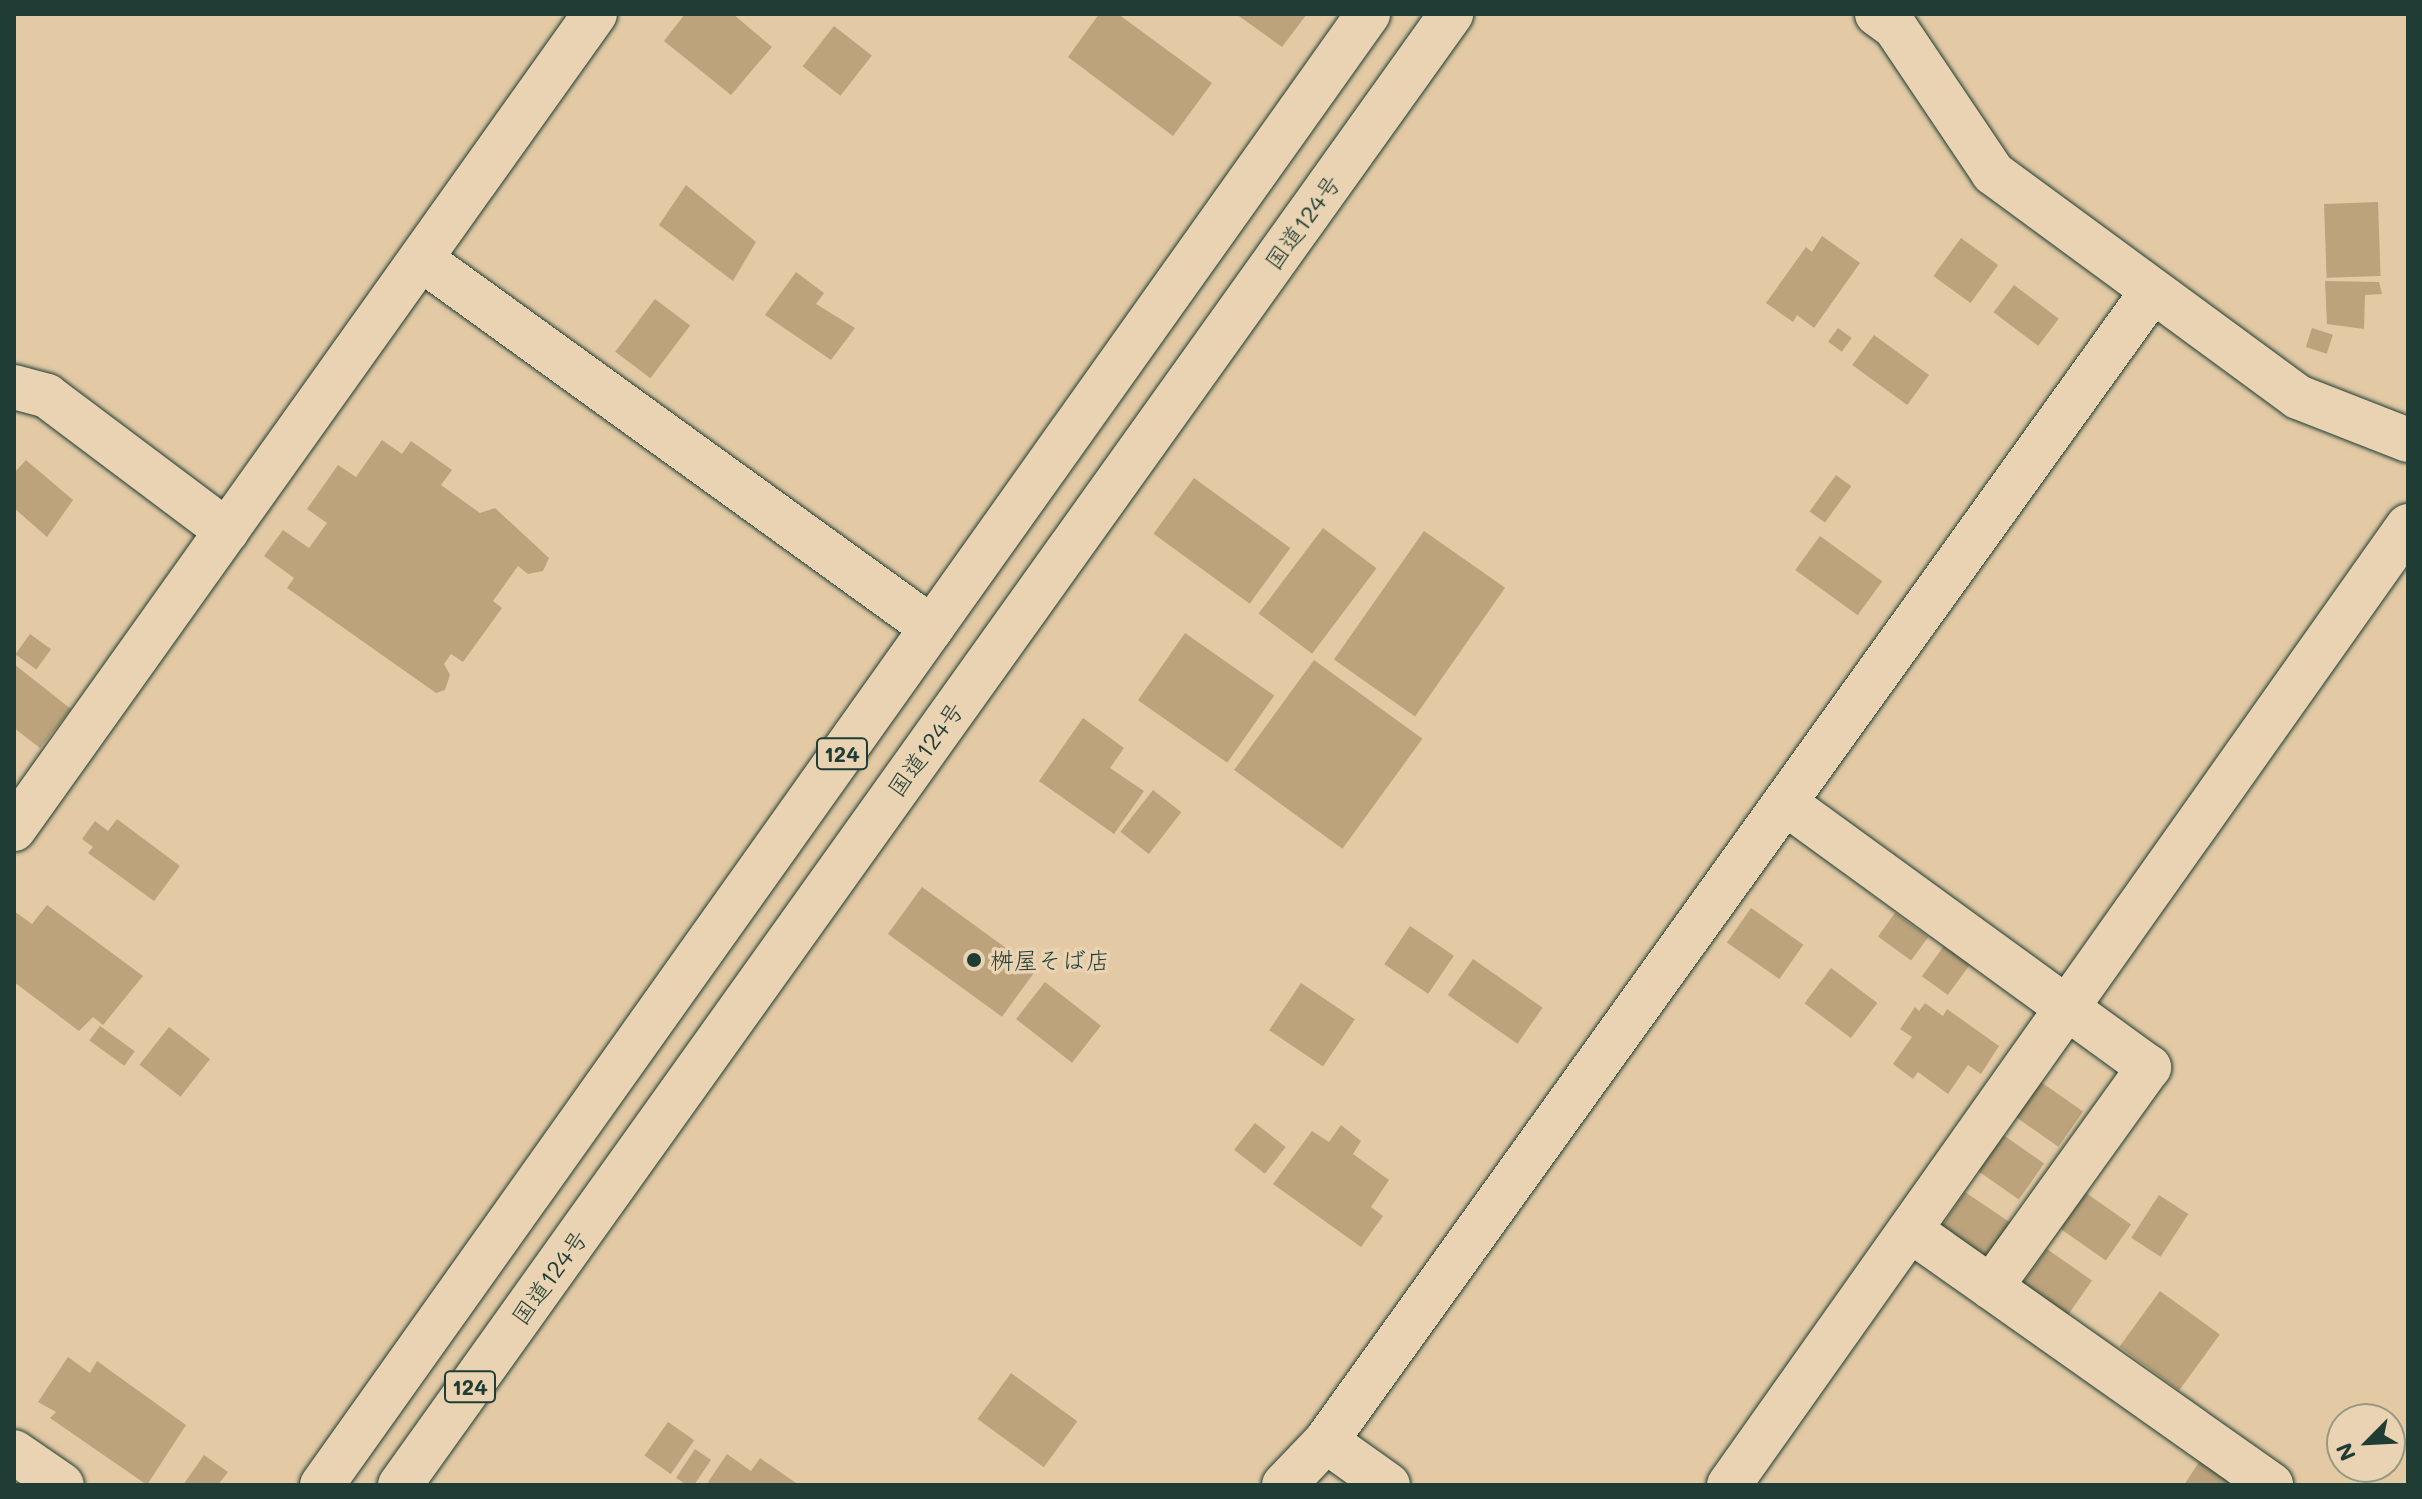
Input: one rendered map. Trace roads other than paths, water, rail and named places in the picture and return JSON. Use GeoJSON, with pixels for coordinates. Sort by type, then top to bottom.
{"type":"FeatureCollection","features":[{"type":"Feature","properties":{"kind":"main road"},"geometry":{"type":"LineString","coordinates":[[14,829],[595,14]]}},
{"type":"Feature","properties":{"kind":"main road","name":"124"},"geometry":{"type":"LineString","coordinates":[[322,1485],[1368,14]]}},
{"type":"Feature","properties":{"kind":"main road","name":"国道124号"},"geometry":{"type":"LineString","coordinates":[[400,1485],[1451,14]]}},
{"type":"Feature","properties":{"kind":"main road"},"geometry":{"type":"LineString","coordinates":[[1892,18],[1993,173],[2151,293],[2298,397],[2408,440]]}},
{"type":"Feature","properties":{"kind":"main road"},"geometry":{"type":"LineString","coordinates":[[421,259],[932,628]]}},
{"type":"Feature","properties":{"kind":"main road"},"geometry":{"type":"LineString","coordinates":[[1284,1485],[1326,1441],[2151,293]]}},
{"type":"Feature","properties":{"kind":"main road"},"geometry":{"type":"LineString","coordinates":[[14,387],[47,396],[227,531]]}},
{"type":"Feature","properties":{"kind":"main road"},"geometry":{"type":"LineString","coordinates":[[1729,1485],[2408,526]]}},
{"type":"Feature","properties":{"kind":"main road"},"geometry":{"type":"LineString","coordinates":[[1785,803],[2149,1067],[1991,1287]]}},
{"type":"Feature","properties":{"kind":"main road"},"geometry":{"type":"LineString","coordinates":[[1910,1230],[2271,1485]]}},
{"type":"Feature","properties":{"kind":"main road"},"geometry":{"type":"LineString","coordinates":[[1326,1441],[1388,1485]]}},
{"type":"Feature","properties":{"kind":"main road"},"geometry":{"type":"LineString","coordinates":[[14,1452],[62,1485]]}},
{"type":"Feature","properties":{"kind":"place","name":"桝屋そば店"},"geometry":{"type":"Point","coordinates":[974,960]}}]}
